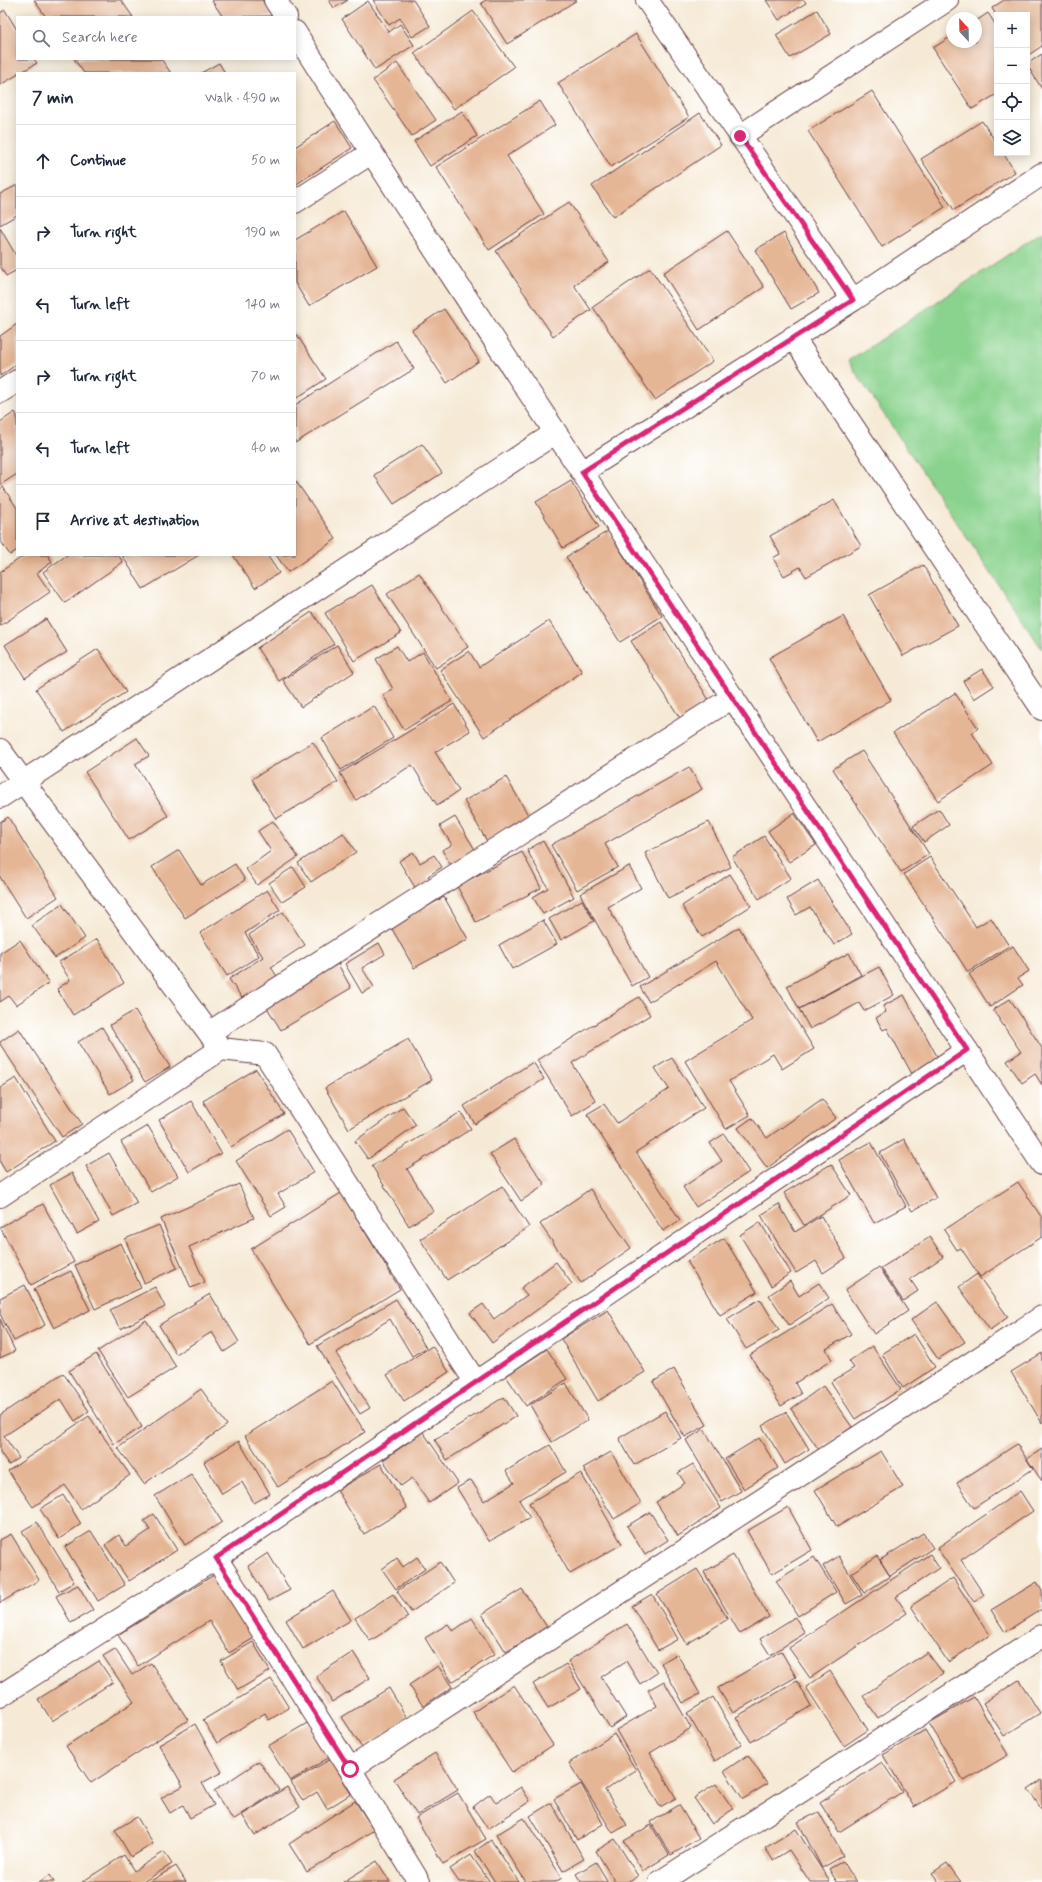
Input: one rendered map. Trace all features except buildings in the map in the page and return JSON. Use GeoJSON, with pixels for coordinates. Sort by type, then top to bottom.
{"type":"FeatureCollection","features":[{"type":"Feature","properties":{"kind":"street"},"geometry":{"type":"LineString","coordinates":[[275,0],[285,16]]}},
{"type":"Feature","properties":{"kind":"street"},"geometry":{"type":"LineString","coordinates":[[647,0],[853,300]]}},
{"type":"Feature","properties":{"kind":"street"},"geometry":{"type":"LineString","coordinates":[[740,136],[947,0]]}},
{"type":"Feature","properties":{"kind":"street"},"geometry":{"type":"LineString","coordinates":[[296,34],[370,153],[1042,1164]]}},
{"type":"Feature","properties":{"kind":"street"},"geometry":{"type":"LineString","coordinates":[[296,201],[370,153]]}},
{"type":"Feature","properties":{"kind":"street"},"geometry":{"type":"LineString","coordinates":[[582,472],[853,300],[1042,174]]}},
{"type":"Feature","properties":{"kind":"street"},"geometry":{"type":"LineString","coordinates":[[794,337],[1042,710]]}},
{"type":"Feature","properties":{"kind":"street"},"geometry":{"type":"LineString","coordinates":[[0,392],[16,382]]}},
{"type":"Feature","properties":{"kind":"street"},"geometry":{"type":"LineString","coordinates":[[0,797],[555,433]]}},
{"type":"Feature","properties":{"kind":"street"},"geometry":{"type":"LineString","coordinates":[[0,1196],[216,1041],[733,698]]}},
{"type":"Feature","properties":{"kind":"street"},"geometry":{"type":"LineString","coordinates":[[0,750],[22,782],[216,1041],[265,1054],[476,1383]]}},
{"type":"Feature","properties":{"kind":"street"},"geometry":{"type":"LineString","coordinates":[[0,1696],[216,1558],[967,1050]]}},
{"type":"Feature","properties":{"kind":"street"},"geometry":{"type":"LineString","coordinates":[[350,1769],[1042,1317]]}},
{"type":"Feature","properties":{"kind":"street"},"geometry":{"type":"LineString","coordinates":[[216,1558],[350,1769],[419,1882]]}},
{"type":"Feature","properties":{"kind":"street"},"geometry":{"type":"LineString","coordinates":[[660,1882],[1042,1636]]}},
{"type":"Feature","properties":{"kind":"green space"},"geometry":{"type":"Polygon","coordinates":[[[1042,232],[1042,649],[848,361],[1042,232]]]}},
{"type":"Feature","properties":{"kind":"route"},"geometry":{"type":"LineString","coordinates":[[350,1769],[216,1558],[967,1050],[582,472],[853,300],[740,136]]}}]}
